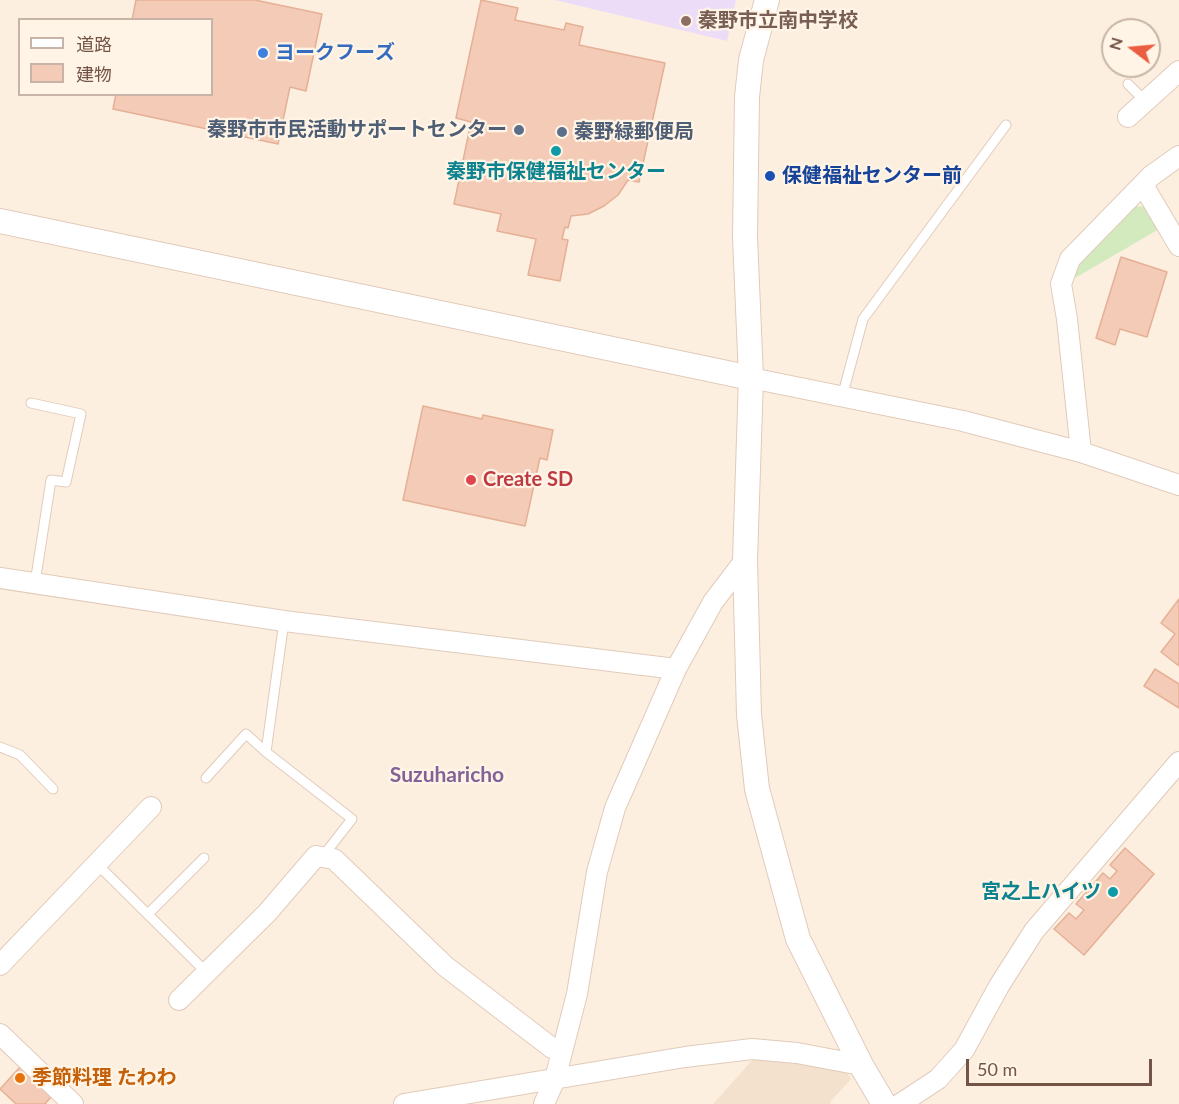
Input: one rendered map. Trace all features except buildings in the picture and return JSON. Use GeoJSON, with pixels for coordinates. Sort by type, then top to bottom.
{"type":"FeatureCollection","features":[{"type":"Feature","properties":{"kind":"street"},"geometry":{"type":"LineString","coordinates":[[766,0],[751,60],[747,97],[745,237],[751,378],[745,560],[749,715],[757,789],[798,939],[861,1065],[884,1104]]}},
{"type":"Feature","properties":{"kind":"street"},"geometry":{"type":"LineString","coordinates":[[1128,117],[1179,71]]}},
{"type":"Feature","properties":{"kind":"street"},"geometry":{"type":"LineString","coordinates":[[1081,452],[1061,284],[1070,259],[1151,176],[1179,156]]}},
{"type":"Feature","properties":{"kind":"street"},"geometry":{"type":"LineString","coordinates":[[1143,185],[1179,246]]}},
{"type":"Feature","properties":{"kind":"street"},"geometry":{"type":"LineString","coordinates":[[0,221],[842,398],[963,421],[1081,452],[1179,485]]}},
{"type":"Feature","properties":{"kind":"street"},"geometry":{"type":"LineString","coordinates":[[544,1104],[555,1079],[577,994],[597,872],[615,808],[676,669],[712,602],[745,560]]}},
{"type":"Feature","properties":{"kind":"street"},"geometry":{"type":"LineString","coordinates":[[0,578],[284,621],[676,669]]}},
{"type":"Feature","properties":{"kind":"street"},"geometry":{"type":"LineString","coordinates":[[900,1104],[938,1079],[964,1050],[999,986],[1034,931],[1179,762]]}},
{"type":"Feature","properties":{"kind":"street"},"geometry":{"type":"LineString","coordinates":[[0,964],[151,807]]}},
{"type":"Feature","properties":{"kind":"street"},"geometry":{"type":"LineString","coordinates":[[179,1000],[267,913],[316,856],[324,856],[334,859],[445,966],[552,1048],[562,1051]]}},
{"type":"Feature","properties":{"kind":"street"},"geometry":{"type":"LineString","coordinates":[[0,1034],[73,1104]]}},
{"type":"Feature","properties":{"kind":"street"},"geometry":{"type":"LineString","coordinates":[[404,1104],[685,1057],[753,1049],[797,1053],[861,1065]]}},
{"type":"Feature","properties":{"kind":"lane"},"geometry":{"type":"LineString","coordinates":[[1128,84],[1145,101]]}},
{"type":"Feature","properties":{"kind":"lane"},"geometry":{"type":"LineString","coordinates":[[842,398],[863,319],[1006,126]]}},
{"type":"Feature","properties":{"kind":"lane"},"geometry":{"type":"LineString","coordinates":[[31,403],[81,414],[66,482],[51,480],[35,583]]}},
{"type":"Feature","properties":{"kind":"lane"},"geometry":{"type":"LineString","coordinates":[[266,753],[284,621]]}},
{"type":"Feature","properties":{"kind":"lane"},"geometry":{"type":"LineString","coordinates":[[206,778],[246,734],[266,753],[352,819],[324,856]]}},
{"type":"Feature","properties":{"kind":"lane"},"geometry":{"type":"LineString","coordinates":[[0,747],[20,755],[53,789]]}},
{"type":"Feature","properties":{"kind":"lane"},"geometry":{"type":"LineString","coordinates":[[148,914],[204,858]]}},
{"type":"Feature","properties":{"kind":"lane"},"geometry":{"type":"LineString","coordinates":[[97,864],[206,972]]}},
{"type":"Feature","properties":{"kind":"shaded area","name":"秦野市立南中学校"},"geometry":{"type":"Polygon","coordinates":[[[555,0],[736,0],[727,41],[555,0]]]}},
{"type":"Feature","properties":{"kind":"shaded area"},"geometry":{"type":"Polygon","coordinates":[[[754,1058],[828,1067],[847,1073],[851,1079],[830,1102],[831,1104],[713,1104],[754,1058]]]}},
{"type":"Feature","properties":{"kind":"green space"},"geometry":{"type":"Polygon","coordinates":[[[1134,206],[1147,207],[1159,229],[1075,278],[1077,267],[1134,206]]]}},
{"type":"Feature","properties":{"kind":"place","name":"秦野市立南中学校"},"geometry":{"type":"Point","coordinates":[686,21]}},
{"type":"Feature","properties":{"kind":"place","name":"ヨークフーズ"},"geometry":{"type":"Point","coordinates":[263,53]}},
{"type":"Feature","properties":{"kind":"place","name":"秦野市市民活動サポートセンター"},"geometry":{"type":"Point","coordinates":[519,130]}},
{"type":"Feature","properties":{"kind":"place","name":"秦野緑郵便局"},"geometry":{"type":"Point","coordinates":[562,132]}},
{"type":"Feature","properties":{"kind":"place","name":"秦野市保健福祉センター"},"geometry":{"type":"Point","coordinates":[556,151]}},
{"type":"Feature","properties":{"kind":"place","name":"保健福祉センター前"},"geometry":{"type":"Point","coordinates":[770,176]}},
{"type":"Feature","properties":{"kind":"place","name":"Create SD"},"geometry":{"type":"Point","coordinates":[471,480]}},
{"type":"Feature","properties":{"kind":"place","name":"宮之上ハイツ"},"geometry":{"type":"Point","coordinates":[1113,892]}},
{"type":"Feature","properties":{"kind":"place","name":"季節料理 たわわ"},"geometry":{"type":"Point","coordinates":[20,1078]}},
{"type":"Feature","properties":{"kind":"district","name":"Suzuharicho"},"geometry":{"type":"Point","coordinates":[447,775]}}]}
